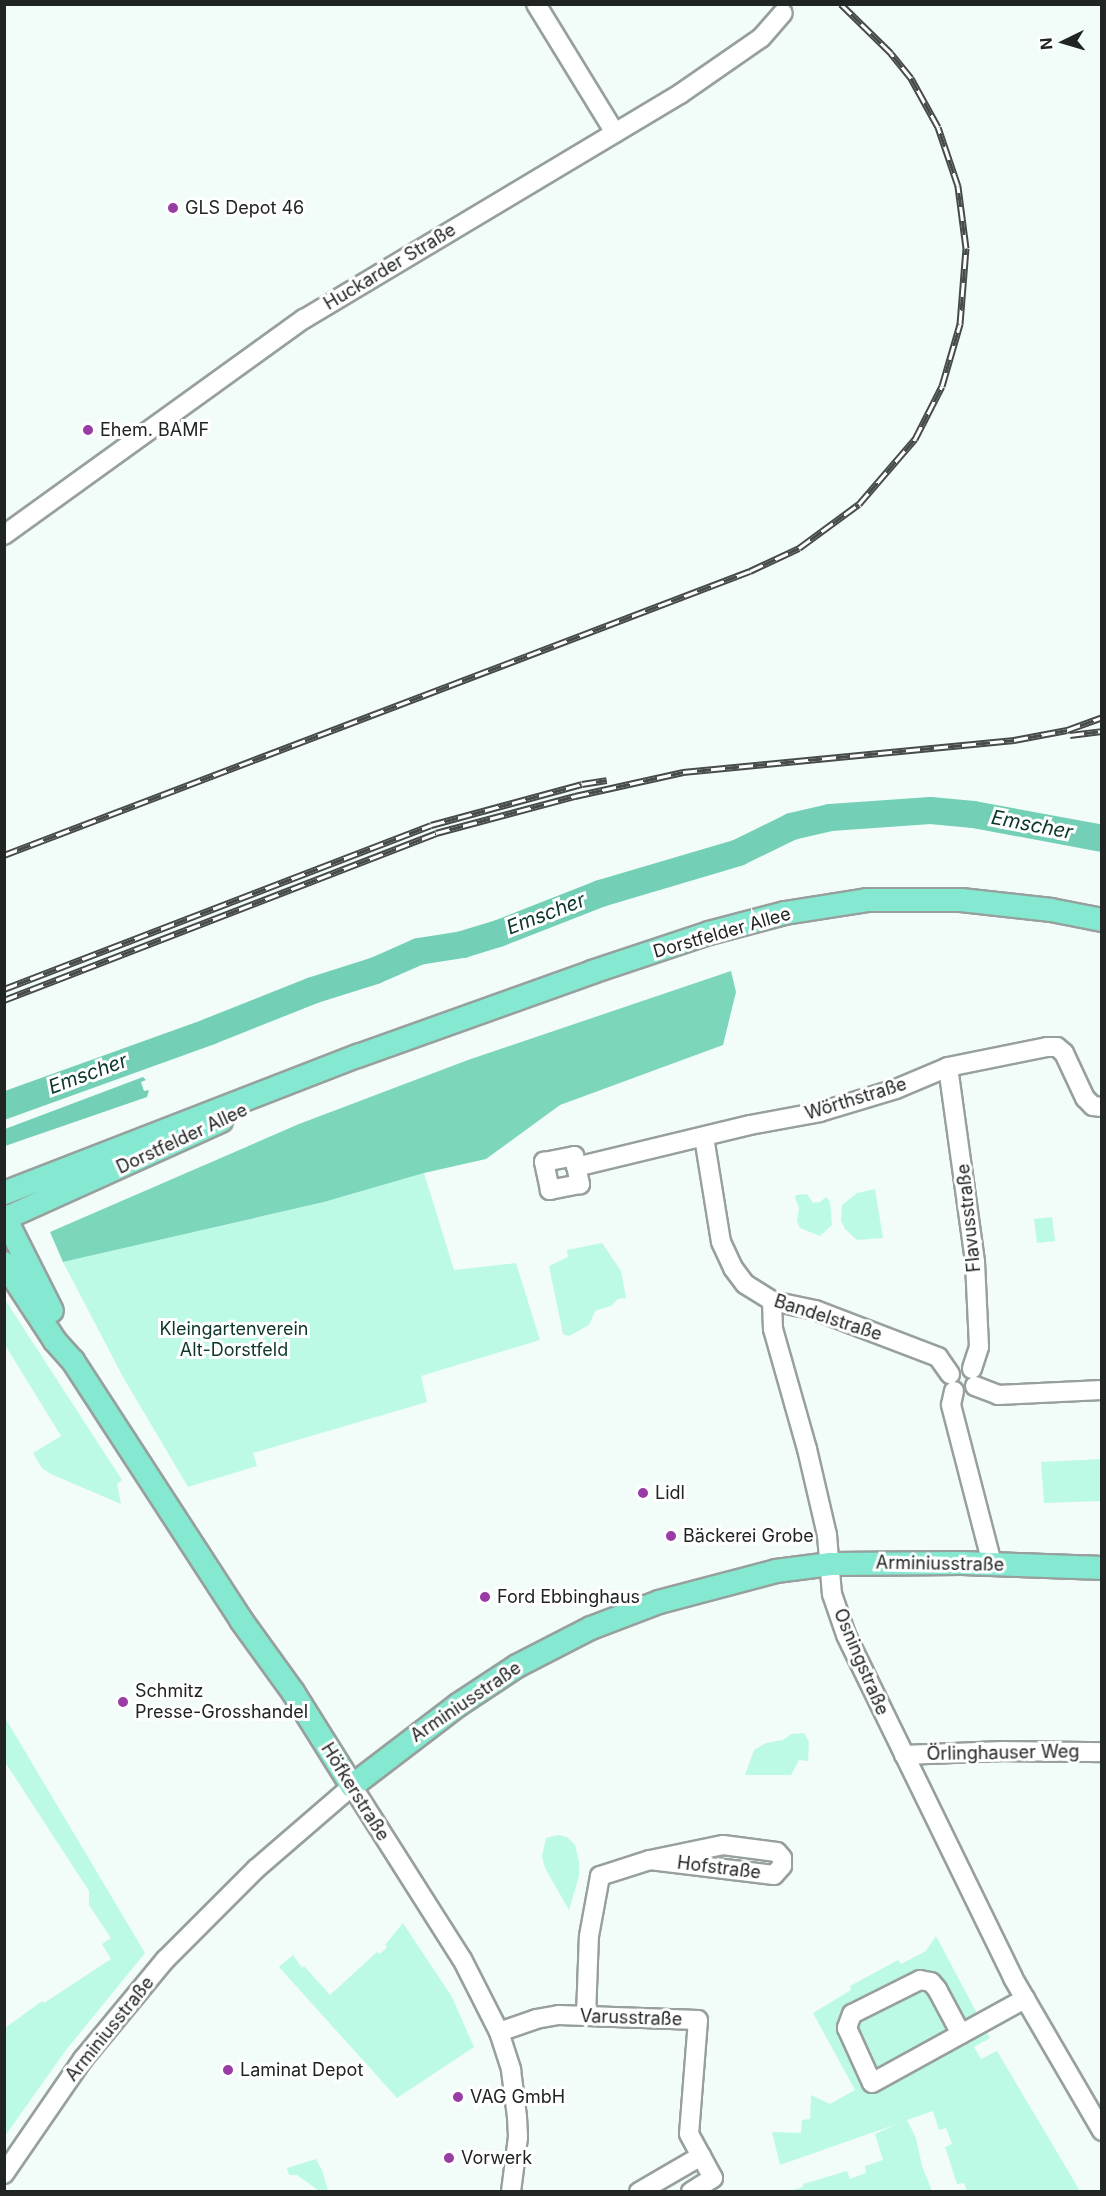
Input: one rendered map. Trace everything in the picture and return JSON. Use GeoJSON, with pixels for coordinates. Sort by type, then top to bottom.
{"type":"FeatureCollection","features":[{"type":"Feature","properties":{"kind":"main road","name":"Dorstfelder Allee"},"geometry":{"type":"LineString","coordinates":[[4,1193],[358,1056],[624,961],[709,933],[785,913],[867,900],[961,900],[1051,910],[1101,920]]}},
{"type":"Feature","properties":{"kind":"main road","name":"Dorstfelder Allee"},"geometry":{"type":"LineString","coordinates":[[5,1218],[188,1137],[358,1056]]}},
{"type":"Feature","properties":{"kind":"main road","name":"Höfkerstraße"},"geometry":{"type":"LineString","coordinates":[[5,1218],[68,1339],[73,1361]]}},
{"type":"Feature","properties":{"kind":"main road","name":"Höfkerstraße"},"geometry":{"type":"LineString","coordinates":[[4,1263],[55,1341],[73,1361],[241,1620],[293,1692],[352,1786]]}},
{"type":"Feature","properties":{"kind":"main road","name":"Arminiusstraße"},"geometry":{"type":"LineString","coordinates":[[352,1786],[478,1692],[517,1666],[619,1616],[693,1592],[776,1571],[831,1564],[992,1564],[1101,1568]]}},
{"type":"Feature","properties":{"kind":"street"},"geometry":{"type":"LineString","coordinates":[[536,4],[615,133]]}},
{"type":"Feature","properties":{"kind":"street","name":"Huckarder Straße"},"geometry":{"type":"LineString","coordinates":[[4,535],[304,319],[727,64],[761,38],[783,14]]}},
{"type":"Feature","properties":{"kind":"street","name":"Wörthstraße"},"geometry":{"type":"LineString","coordinates":[[576,1167],[820,1112],[896,1089],[948,1067],[1019,1051],[1055,1047],[1069,1059],[1087,1101],[1101,1107]]}},
{"type":"Feature","properties":{"kind":"street","name":"Flavusstraße"},"geometry":{"type":"LineString","coordinates":[[948,1067],[975,1262],[979,1347],[974,1378]]}},
{"type":"Feature","properties":{"kind":"street","name":"Bandelstraße"},"geometry":{"type":"LineString","coordinates":[[704,1137],[721,1242],[733,1268],[745,1284],[772,1301],[815,1310],[938,1357],[952,1382]]}},
{"type":"Feature","properties":{"kind":"street","name":"Osningstraße"},"geometry":{"type":"LineString","coordinates":[[772,1301],[773,1329],[807,1449],[827,1535],[832,1594],[846,1635],[962,1877],[1025,1999],[1101,2131]]}},
{"type":"Feature","properties":{"kind":"street"},"geometry":{"type":"LineString","coordinates":[[992,1564],[951,1406],[952,1382],[959,1366],[998,1395],[1101,1390]]}},
{"type":"Feature","properties":{"kind":"street"},"geometry":{"type":"LineString","coordinates":[[952,1382],[967,1394],[974,1378]]}},
{"type":"Feature","properties":{"kind":"street","name":"Örlinghauser Weg"},"geometry":{"type":"LineString","coordinates":[[904,1755],[1101,1752]]}},
{"type":"Feature","properties":{"kind":"street","name":"Höfkerstraße"},"geometry":{"type":"LineString","coordinates":[[352,1786],[462,1959],[500,2032],[511,2070],[517,2117],[518,2137],[511,2192]]}},
{"type":"Feature","properties":{"kind":"street","name":"Arminiusstraße"},"geometry":{"type":"LineString","coordinates":[[4,2174],[83,2060],[165,1960],[256,1869],[352,1786]]}},
{"type":"Feature","properties":{"kind":"street","name":"Hofstraße"},"geometry":{"type":"LineString","coordinates":[[586,2016],[590,1936],[600,1876],[650,1860],[723,1845],[777,1852],[782,1858],[782,1866],[774,1875],[650,1860]]}},
{"type":"Feature","properties":{"kind":"street"},"geometry":{"type":"LineString","coordinates":[[961,2034],[937,1989],[931,1982],[920,1980],[852,2014],[847,2028],[872,2083],[1025,1999]]}},
{"type":"Feature","properties":{"kind":"street","name":"Varusstraße"},"geometry":{"type":"LineString","coordinates":[[500,2032],[536,2019],[559,2015],[698,2020],[689,2133],[713,2178],[691,2192]]}},
{"type":"Feature","properties":{"kind":"street"},"geometry":{"type":"LineString","coordinates":[[639,2192],[701,2156]]}},
{"type":"Feature","properties":{"kind":"green space","name":"Kleingartenverein Alt-Dorstfeld"},"geometry":{"type":"Polygon","coordinates":[[[424,1173],[454,1270],[516,1263],[540,1340],[421,1376],[427,1402],[253,1453],[257,1466],[188,1487],[123,1377],[63,1262],[324,1202],[424,1173]]]}},
{"type":"Feature","properties":{"kind":"green space"},"geometry":{"type":"Polygon","coordinates":[[[875,1189],[883,1238],[857,1240],[845,1229],[841,1221],[842,1205],[857,1193],[875,1189]]]}},
{"type":"Feature","properties":{"kind":"green space"},"geometry":{"type":"Polygon","coordinates":[[[807,1194],[813,1203],[820,1202],[826,1197],[830,1202],[832,1225],[820,1236],[800,1228],[797,1221],[799,1208],[796,1195],[807,1194]]]}},
{"type":"Feature","properties":{"kind":"green space"},"geometry":{"type":"Polygon","coordinates":[[[1052,1217],[1055,1241],[1037,1243],[1034,1219],[1052,1217]]]}},
{"type":"Feature","properties":{"kind":"green space"},"geometry":{"type":"Polygon","coordinates":[[[602,1243],[621,1271],[626,1298],[618,1299],[611,1306],[595,1311],[589,1325],[569,1336],[563,1334],[549,1266],[568,1257],[567,1250],[602,1243]]]}},
{"type":"Feature","properties":{"kind":"green space"},"geometry":{"type":"Polygon","coordinates":[[[4,1298],[122,1480],[117,1484],[121,1504],[51,1474],[42,1468],[33,1453],[61,1436],[5,1345],[4,1298]]]}},
{"type":"Feature","properties":{"kind":"green space"},"geometry":{"type":"Polygon","coordinates":[[[1101,1459],[1101,1501],[1044,1503],[1041,1462],[1101,1459]]]}},
{"type":"Feature","properties":{"kind":"green space"},"geometry":{"type":"Polygon","coordinates":[[[4,1716],[145,1953],[66,2050],[5,2136],[5,2028],[42,2001],[44,2003],[111,1959],[102,1944],[111,1938],[89,1905],[89,1891],[5,1762],[4,1716]]]}},
{"type":"Feature","properties":{"kind":"green space"},"geometry":{"type":"Polygon","coordinates":[[[804,1733],[809,1742],[808,1761],[799,1760],[791,1775],[745,1775],[754,1750],[766,1743],[783,1740],[791,1734],[804,1733]]]}},
{"type":"Feature","properties":{"kind":"green space"},"geometry":{"type":"Polygon","coordinates":[[[558,1835],[567,1837],[575,1845],[579,1862],[579,1876],[569,1910],[545,1868],[542,1856],[546,1838],[558,1835]]]}},
{"type":"Feature","properties":{"kind":"green space"},"geometry":{"type":"Polygon","coordinates":[[[403,1923],[452,1997],[474,2047],[397,2098],[279,1967],[293,1955],[302,1968],[304,1966],[330,1995],[377,1952],[380,1954],[403,1923]]]}},
{"type":"Feature","properties":{"kind":"green space"},"geometry":{"type":"Polygon","coordinates":[[[936,1936],[990,2038],[974,2047],[981,2059],[997,2051],[1080,2191],[967,2191],[964,2183],[957,2184],[945,2147],[952,2144],[946,2128],[939,2130],[933,2111],[907,2120],[916,2138],[922,2166],[932,2191],[790,2191],[803,2187],[803,2184],[847,2171],[850,2179],[866,2173],[865,2166],[883,2160],[875,2134],[897,2124],[780,2165],[772,2132],[801,2133],[802,2120],[810,2119],[811,2095],[830,2104],[855,2090],[813,2013],[851,1990],[850,1986],[898,1960],[901,1964],[926,1951],[936,1936]]]}},
{"type":"Feature","properties":{"kind":"green space"},"geometry":{"type":"Polygon","coordinates":[[[316,2159],[328,2191],[319,2191],[297,2175],[289,2175],[287,2168],[316,2159]]]}},
{"type":"Feature","properties":{"kind":"shaded area"},"geometry":{"type":"Polygon","coordinates":[[[731,971],[736,992],[723,1045],[560,1105],[486,1159],[424,1173],[324,1202],[63,1262],[50,1232],[299,1124],[468,1060],[731,971]]]}},
{"type":"Feature","properties":{"kind":"shaded area"},"geometry":{"type":"Polygon","coordinates":[[[143,1077],[146,1080],[141,1082],[144,1091],[149,1090],[147,1097],[5,1146],[5,1129],[143,1077]]]}},
{"type":"Feature","properties":{"kind":"waterway","name":"Emscher"},"geometry":{"type":"LineString","coordinates":[[4,1105],[209,1031],[312,990],[375,970],[418,951],[462,944],[498,933],[600,893],[738,852],[791,826],[830,817],[930,810],[973,814],[1102,838]]}},
{"type":"Feature","properties":{"kind":"railway"},"geometry":{"type":"LineString","coordinates":[[4,855],[750,571],[799,548],[859,504],[915,439],[942,386],[960,324],[966,248],[958,186],[938,127],[911,78],[891,53],[841,4]]}},
{"type":"Feature","properties":{"kind":"railway"},"geometry":{"type":"LineString","coordinates":[[4,1000],[436,833],[575,796],[683,772],[1014,740],[1067,730],[1102,717]]}},
{"type":"Feature","properties":{"kind":"railway"},"geometry":{"type":"LineString","coordinates":[[1070,735],[1102,731]]}},
{"type":"Feature","properties":{"kind":"railway"},"geometry":{"type":"LineString","coordinates":[[4,989],[431,825],[582,784],[607,780]]}},
{"type":"Feature","properties":{"kind":"place","name":"GLS Depot 46"},"geometry":{"type":"Point","coordinates":[173,208]}},
{"type":"Feature","properties":{"kind":"place","name":"Ehem. BAMF"},"geometry":{"type":"Point","coordinates":[88,430]}},
{"type":"Feature","properties":{"kind":"place","name":"Lidl"},"geometry":{"type":"Point","coordinates":[643,1493]}},
{"type":"Feature","properties":{"kind":"place","name":"Bäckerei Grobe"},"geometry":{"type":"Point","coordinates":[671,1536]}},
{"type":"Feature","properties":{"kind":"place","name":"Ford Ebbinghaus"},"geometry":{"type":"Point","coordinates":[485,1597]}},
{"type":"Feature","properties":{"kind":"place","name":"Schmitz Presse-Grosshandel"},"geometry":{"type":"Point","coordinates":[123,1702]}},
{"type":"Feature","properties":{"kind":"place","name":"Laminat Depot"},"geometry":{"type":"Point","coordinates":[228,2070]}},
{"type":"Feature","properties":{"kind":"place","name":"VAG GmbH"},"geometry":{"type":"Point","coordinates":[458,2097]}},
{"type":"Feature","properties":{"kind":"place","name":"Vorwerk"},"geometry":{"type":"Point","coordinates":[449,2158]}}]}
